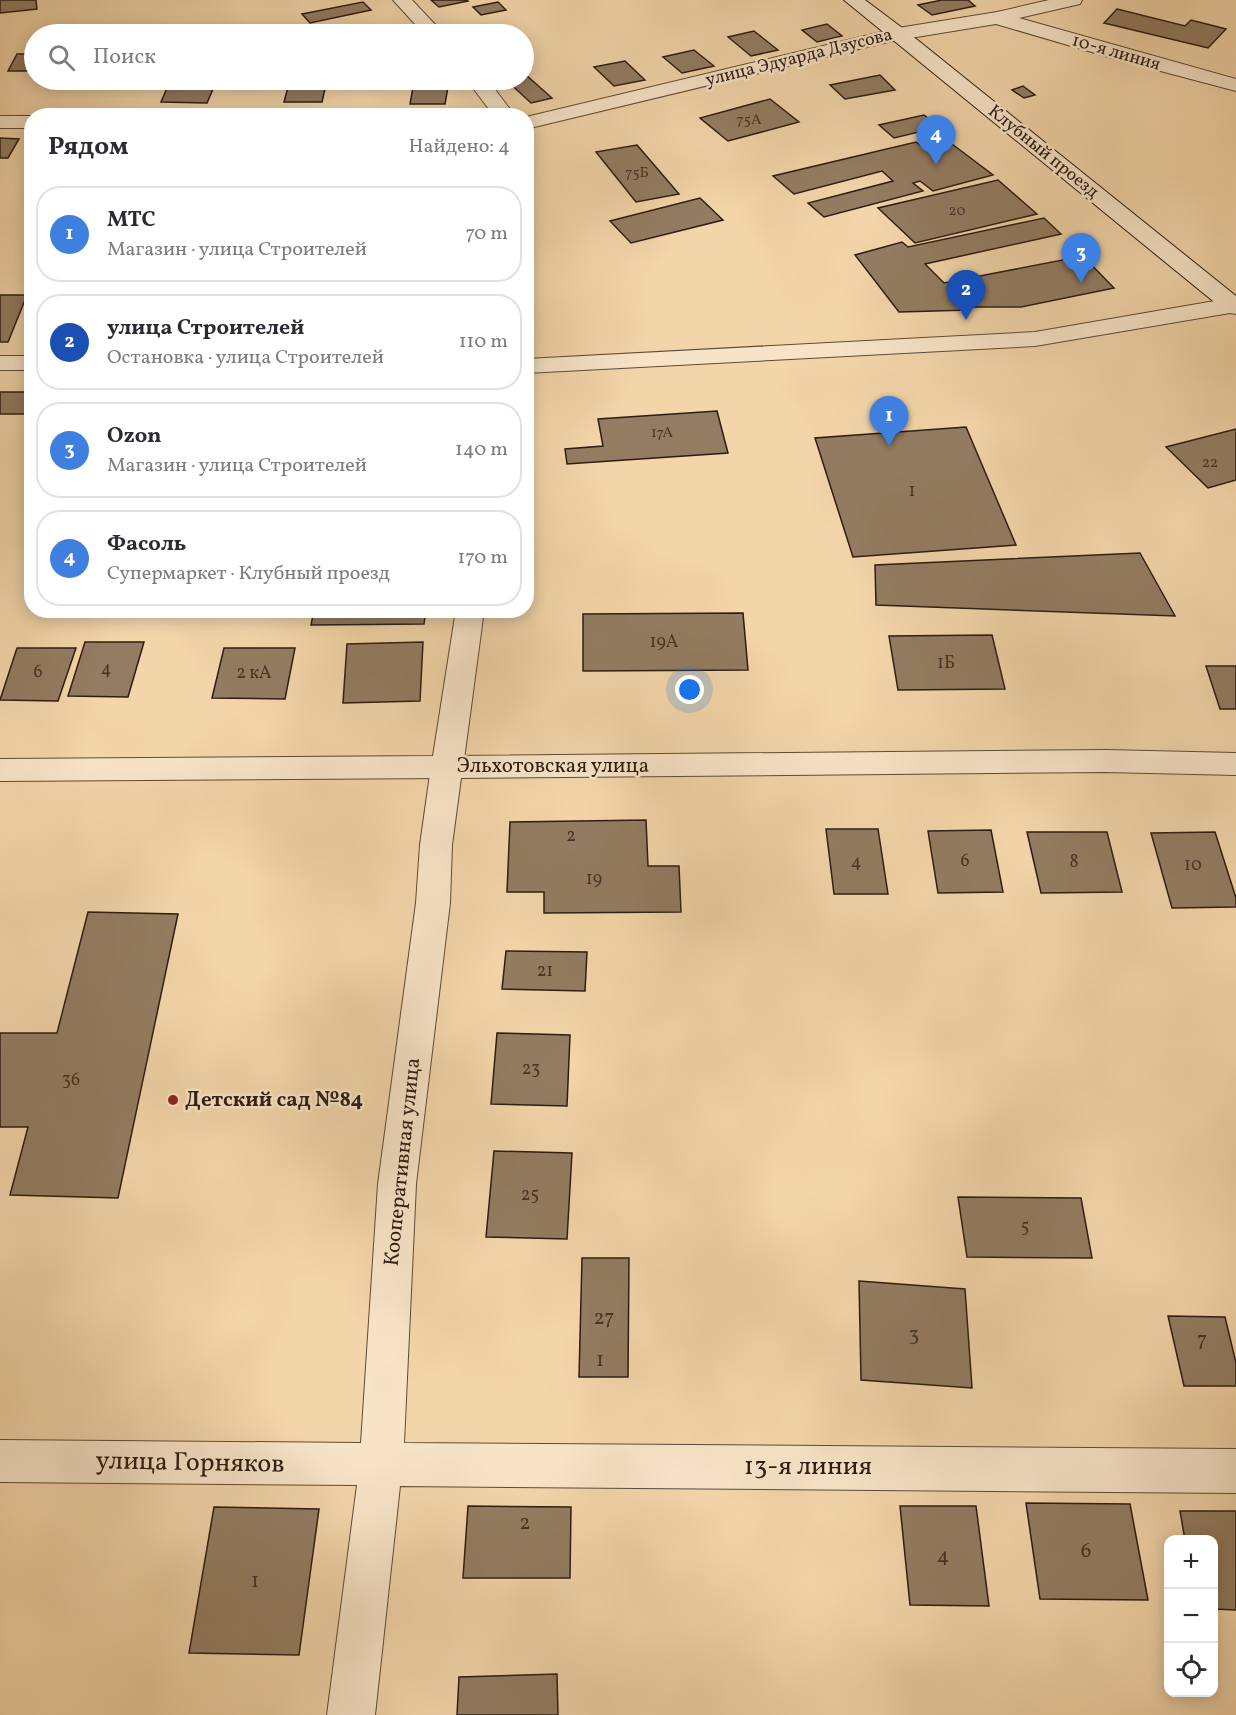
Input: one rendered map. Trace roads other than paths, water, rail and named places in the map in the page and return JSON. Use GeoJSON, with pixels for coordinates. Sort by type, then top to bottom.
{"type":"FeatureCollection","features":[{"type":"Feature","properties":{"kind":"street"},"geometry":{"type":"LineString","coordinates":[[402,0],[425,24]]}},
{"type":"Feature","properties":{"kind":"street","name":"Клубный проезд"},"geometry":{"type":"LineString","coordinates":[[853,0],[1234,306]]}},
{"type":"Feature","properties":{"kind":"street","name":"улица Эдуарда Дзусова"},"geometry":{"type":"LineString","coordinates":[[534,121],[898,34],[997,18],[1073,0]]}},
{"type":"Feature","properties":{"kind":"street","name":"10-я линия"},"geometry":{"type":"LineString","coordinates":[[997,18],[1236,85]]}},
{"type":"Feature","properties":{"kind":"street"},"geometry":{"type":"LineString","coordinates":[[486,90],[500,108]]}},
{"type":"Feature","properties":{"kind":"street"},"geometry":{"type":"LineString","coordinates":[[0,122],[24,122]]}},
{"type":"Feature","properties":{"kind":"street"},"geometry":{"type":"LineString","coordinates":[[534,366],[1035,339],[1234,306]]}},
{"type":"Feature","properties":{"kind":"street"},"geometry":{"type":"LineString","coordinates":[[0,363],[24,363]]}},
{"type":"Feature","properties":{"kind":"street","name":"Кооперативная улица"},"geometry":{"type":"LineString","coordinates":[[351,1715],[381,1464],[397,1184],[433,903],[436,845],[469,618]]}},
{"type":"Feature","properties":{"kind":"street","name":"Эльхотовская улица"},"geometry":{"type":"LineString","coordinates":[[0,771],[1105,761],[1236,764]]}},
{"type":"Feature","properties":{"kind":"street","name":"улица Горняков"},"geometry":{"type":"LineString","coordinates":[[0,1461],[381,1464]]}},
{"type":"Feature","properties":{"kind":"street","name":"13-я линия"},"geometry":{"type":"LineString","coordinates":[[381,1464],[1236,1471]]}},
{"type":"Feature","properties":{"kind":"place","name":"Фасоль"},"geometry":{"type":"Point","coordinates":[936,165]}},
{"type":"Feature","properties":{"kind":"place","name":"Ozon"},"geometry":{"type":"Point","coordinates":[1081,283]}},
{"type":"Feature","properties":{"kind":"place","name":"улица Строителей"},"geometry":{"type":"Point","coordinates":[966,320]}},
{"type":"Feature","properties":{"kind":"place","name":"МТС"},"geometry":{"type":"Point","coordinates":[889,446]}},
{"type":"Feature","properties":{"kind":"place","name":"Детский сад №84"},"geometry":{"type":"Point","coordinates":[173,1100]}}]}
